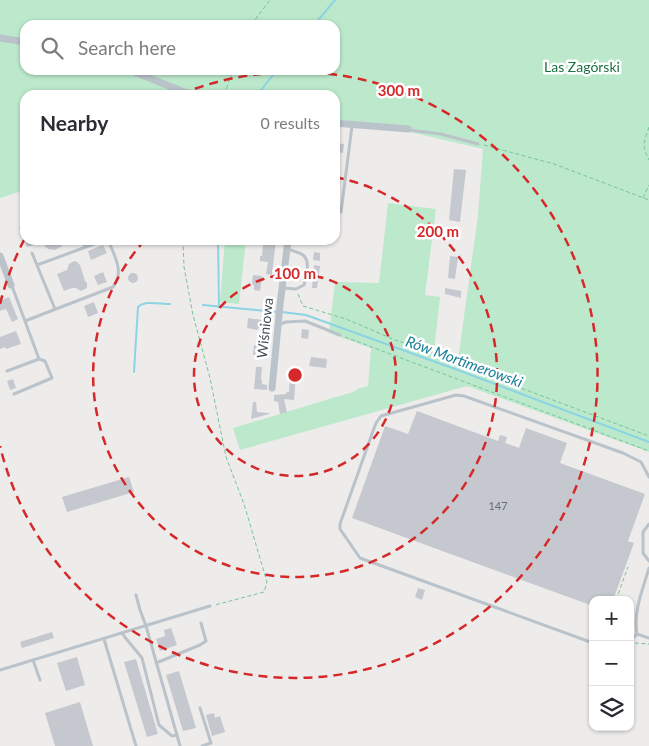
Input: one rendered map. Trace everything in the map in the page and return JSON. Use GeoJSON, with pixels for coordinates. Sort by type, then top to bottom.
{"type":"FeatureCollection","features":[{"type":"Feature","properties":{"kind":"street"},"geometry":{"type":"LineString","coordinates":[[0,38],[20,41]]}},
{"type":"Feature","properties":{"kind":"street"},"geometry":{"type":"LineString","coordinates":[[142,75],[179,90]]}},
{"type":"Feature","properties":{"kind":"street"},"geometry":{"type":"LineString","coordinates":[[340,123],[408,130]]}},
{"type":"Feature","properties":{"kind":"street","name":"Wiśniowa"},"geometry":{"type":"LineString","coordinates":[[272,388],[287,245]]}},
{"type":"Feature","properties":{"kind":"street"},"geometry":{"type":"LineString","coordinates":[[0,256],[11,286]]}},
{"type":"Feature","properties":{"kind":"lane"},"geometry":{"type":"LineString","coordinates":[[342,212],[352,124]]}},
{"type":"Feature","properties":{"kind":"lane"},"geometry":{"type":"LineString","coordinates":[[408,130],[441,134],[478,144]]}},
{"type":"Feature","properties":{"kind":"lane"},"geometry":{"type":"LineString","coordinates":[[37,265],[91,245]]}},
{"type":"Feature","properties":{"kind":"lane"},"geometry":{"type":"LineString","coordinates":[[25,321],[113,287],[119,273],[119,267],[108,245]]}},
{"type":"Feature","properties":{"kind":"lane"},"geometry":{"type":"LineString","coordinates":[[282,288],[296,289],[304,285],[307,271],[307,260],[302,254],[287,249]]}},
{"type":"Feature","properties":{"kind":"lane"},"geometry":{"type":"LineString","coordinates":[[32,253],[55,309]]}},
{"type":"Feature","properties":{"kind":"lane"},"geometry":{"type":"LineString","coordinates":[[11,286],[39,359]]}},
{"type":"Feature","properties":{"kind":"lane"},"geometry":{"type":"LineString","coordinates":[[278,322],[305,321],[340,335]]}},
{"type":"Feature","properties":{"kind":"lane"},"geometry":{"type":"LineString","coordinates":[[7,371],[39,359],[45,361],[52,378],[14,394]]}},
{"type":"Feature","properties":{"kind":"lane"},"geometry":{"type":"LineString","coordinates":[[589,642],[360,558],[340,529],[340,524],[373,431],[381,416],[456,395],[464,396],[623,453],[640,462],[649,477]]}},
{"type":"Feature","properties":{"kind":"lane"},"geometry":{"type":"LineString","coordinates":[[649,524],[643,532],[643,553],[649,561]]}},
{"type":"Feature","properties":{"kind":"lane"},"geometry":{"type":"LineString","coordinates":[[634,637],[637,634],[637,611],[649,568]]}},
{"type":"Feature","properties":{"kind":"lane"},"geometry":{"type":"LineString","coordinates":[[136,595],[180,746]]}},
{"type":"Feature","properties":{"kind":"lane"},"geometry":{"type":"LineString","coordinates":[[0,670],[210,606]]}},
{"type":"Feature","properties":{"kind":"lane"},"geometry":{"type":"LineString","coordinates":[[156,663],[206,641],[201,623]]}},
{"type":"Feature","properties":{"kind":"lane"},"geometry":{"type":"LineString","coordinates":[[122,633],[142,658],[159,725],[172,736],[177,735]]}},
{"type":"Feature","properties":{"kind":"lane"},"geometry":{"type":"LineString","coordinates":[[637,634],[649,638]]}},
{"type":"Feature","properties":{"kind":"lane"},"geometry":{"type":"LineString","coordinates":[[104,639],[136,746]]}},
{"type":"Feature","properties":{"kind":"lane"},"geometry":{"type":"LineString","coordinates":[[33,660],[40,680]]}},
{"type":"Feature","properties":{"kind":"lane"},"geometry":{"type":"LineString","coordinates":[[200,708],[211,743],[202,746]]}},
{"type":"Feature","properties":{"kind":"path"},"geometry":{"type":"LineString","coordinates":[[255,20],[270,0]]}},
{"type":"Feature","properties":{"kind":"path"},"geometry":{"type":"LineString","coordinates":[[226,90],[230,75]]}},
{"type":"Feature","properties":{"kind":"path"},"geometry":{"type":"LineString","coordinates":[[649,127],[643,144],[649,160]]}},
{"type":"Feature","properties":{"kind":"path"},"geometry":{"type":"LineString","coordinates":[[478,144],[554,164],[649,200]]}},
{"type":"Feature","properties":{"kind":"path"},"geometry":{"type":"LineString","coordinates":[[643,198],[649,186]]}},
{"type":"Feature","properties":{"kind":"path"},"geometry":{"type":"LineString","coordinates":[[183,245],[184,267],[193,315],[210,378],[226,457],[244,504],[267,582],[264,592],[210,606]]}},
{"type":"Feature","properties":{"kind":"path"},"geometry":{"type":"LineString","coordinates":[[296,289],[303,306],[346,319],[395,340],[442,356],[478,372],[649,436]]}},
{"type":"Feature","properties":{"kind":"path"},"geometry":{"type":"LineString","coordinates":[[340,335],[649,451]]}},
{"type":"Feature","properties":{"kind":"path"},"geometry":{"type":"LineString","coordinates":[[617,596],[628,567]]}},
{"type":"Feature","properties":{"kind":"path"},"geometry":{"type":"LineString","coordinates":[[634,643],[649,644]]}},
{"type":"Feature","properties":{"kind":"green space","name":"Las Zagórski"},"geometry":{"type":"Polygon","coordinates":[[[0,0],[649,0],[649,452],[467,386],[240,450],[233,428],[368,386],[371,348],[329,333],[335,282],[379,283],[388,203],[436,209],[425,295],[440,297],[434,351],[458,360],[478,215],[483,149],[414,133],[340,120],[340,90],[20,90],[20,192],[0,198],[0,0]]]}},
{"type":"Feature","properties":{"kind":"green space"},"geometry":{"type":"Polygon","coordinates":[[[225,245],[245,245],[239,304],[220,302],[225,245]]]}},
{"type":"Feature","properties":{"kind":"building"},"geometry":{"type":"Polygon","coordinates":[[[340,144],[344,144],[343,153],[340,152],[340,144]]]}},
{"type":"Feature","properties":{"kind":"building"},"geometry":{"type":"Polygon","coordinates":[[[454,169],[466,170],[460,222],[449,220],[454,169]]]}},
{"type":"Feature","properties":{"kind":"building"},"geometry":{"type":"Polygon","coordinates":[[[62,245],[55,250],[48,249],[45,246],[62,245]]]}},
{"type":"Feature","properties":{"kind":"building"},"geometry":{"type":"Polygon","coordinates":[[[103,245],[107,253],[91,260],[88,251],[103,245]]]}},
{"type":"Feature","properties":{"kind":"building"},"geometry":{"type":"Polygon","coordinates":[[[263,245],[275,245],[272,275],[266,274],[268,262],[260,261],[260,256],[262,256],[263,245]]]}},
{"type":"Feature","properties":{"kind":"building"},"geometry":{"type":"Polygon","coordinates":[[[314,252],[320,253],[320,261],[313,260],[314,252]]]}},
{"type":"Feature","properties":{"kind":"building"},"geometry":{"type":"Polygon","coordinates":[[[450,256],[458,257],[455,279],[448,278],[450,256]]]}},
{"type":"Feature","properties":{"kind":"building"},"geometry":{"type":"Polygon","coordinates":[[[74,261],[80,265],[87,288],[81,291],[72,288],[64,291],[57,274],[67,270],[69,264],[74,261]]]}},
{"type":"Feature","properties":{"kind":"building"},"geometry":{"type":"Polygon","coordinates":[[[314,265],[320,266],[317,288],[312,288],[314,265]]]}},
{"type":"Feature","properties":{"kind":"building"},"geometry":{"type":"Polygon","coordinates":[[[103,272],[107,282],[98,285],[94,276],[103,272]]]}},
{"type":"Feature","properties":{"kind":"building"},"geometry":{"type":"Polygon","coordinates":[[[131,273],[135,273],[138,278],[137,282],[131,283],[128,280],[128,276],[131,273]]]}},
{"type":"Feature","properties":{"kind":"building"},"geometry":{"type":"Polygon","coordinates":[[[253,275],[262,276],[260,291],[254,290],[254,285],[252,284],[253,275]]]}},
{"type":"Feature","properties":{"kind":"building"},"geometry":{"type":"Polygon","coordinates":[[[445,288],[461,291],[461,298],[445,294],[445,288]]]}},
{"type":"Feature","properties":{"kind":"building"},"geometry":{"type":"Polygon","coordinates":[[[9,297],[18,319],[12,322],[6,309],[0,311],[0,301],[9,297]]]}},
{"type":"Feature","properties":{"kind":"building"},"geometry":{"type":"Polygon","coordinates":[[[94,302],[98,313],[88,317],[84,306],[94,302]]]}},
{"type":"Feature","properties":{"kind":"building"},"geometry":{"type":"Polygon","coordinates":[[[248,318],[262,320],[263,323],[257,330],[247,328],[248,318]]]}},
{"type":"Feature","properties":{"kind":"building"},"geometry":{"type":"Polygon","coordinates":[[[302,329],[309,330],[308,339],[301,338],[302,329]]]}},
{"type":"Feature","properties":{"kind":"building"},"geometry":{"type":"Polygon","coordinates":[[[261,330],[268,331],[269,341],[266,341],[264,356],[253,355],[254,345],[259,345],[261,330]]]}},
{"type":"Feature","properties":{"kind":"building"},"geometry":{"type":"Polygon","coordinates":[[[16,331],[21,344],[0,349],[0,337],[16,331]]]}},
{"type":"Feature","properties":{"kind":"building"},"geometry":{"type":"Polygon","coordinates":[[[311,357],[327,359],[326,368],[309,366],[311,357]]]}},
{"type":"Feature","properties":{"kind":"building"},"geometry":{"type":"Polygon","coordinates":[[[256,367],[262,367],[261,380],[262,384],[267,385],[267,390],[254,389],[256,367]]]}},
{"type":"Feature","properties":{"kind":"building"},"geometry":{"type":"Polygon","coordinates":[[[290,376],[296,377],[294,400],[284,399],[287,412],[280,414],[278,402],[274,401],[274,395],[289,392],[290,376]]]}},
{"type":"Feature","properties":{"kind":"building"},"geometry":{"type":"Polygon","coordinates":[[[13,379],[16,388],[10,390],[7,381],[13,379]]]}},
{"type":"Feature","properties":{"kind":"building"},"geometry":{"type":"Polygon","coordinates":[[[253,402],[256,402],[257,412],[269,414],[251,419],[253,402]]]}},
{"type":"Feature","properties":{"kind":"building"},"geometry":{"type":"Polygon","coordinates":[[[417,411],[498,441],[500,435],[507,437],[505,443],[519,448],[526,428],[567,443],[560,463],[645,494],[628,541],[634,543],[614,596],[589,596],[589,605],[352,518],[385,426],[408,434],[417,411]]]}},
{"type":"Feature","properties":{"kind":"building"},"geometry":{"type":"Polygon","coordinates":[[[129,477],[134,492],[67,512],[62,497],[129,477]]]}},
{"type":"Feature","properties":{"kind":"building"},"geometry":{"type":"Polygon","coordinates":[[[418,588],[425,590],[422,600],[415,597],[418,588]]]}},
{"type":"Feature","properties":{"kind":"building"},"geometry":{"type":"Polygon","coordinates":[[[171,628],[177,645],[160,651],[156,639],[165,636],[164,630],[171,628]]]}},
{"type":"Feature","properties":{"kind":"building"},"geometry":{"type":"Polygon","coordinates":[[[52,632],[54,638],[22,648],[20,642],[52,632]]]}},
{"type":"Feature","properties":{"kind":"building"},"geometry":{"type":"Polygon","coordinates":[[[77,657],[85,685],[66,691],[57,663],[77,657]]]}},
{"type":"Feature","properties":{"kind":"building"},"geometry":{"type":"Polygon","coordinates":[[[136,659],[158,734],[147,737],[124,662],[136,659]]]}},
{"type":"Feature","properties":{"kind":"building"},"geometry":{"type":"Polygon","coordinates":[[[179,671],[196,728],[183,731],[166,675],[179,671]]]}},
{"type":"Feature","properties":{"kind":"building"},"geometry":{"type":"Polygon","coordinates":[[[80,702],[93,746],[55,746],[45,713],[80,702]]]}},
{"type":"Feature","properties":{"kind":"building"},"geometry":{"type":"Polygon","coordinates":[[[214,713],[215,718],[220,716],[225,732],[212,736],[206,715],[214,713]]]}},
{"type":"Feature","properties":{"kind":"waterway","name":"Rów Mortimerowski"},"geometry":{"type":"LineString","coordinates":[[318,20],[335,0]]}},
{"type":"Feature","properties":{"kind":"waterway","name":"Rów Mortimerowski"},"geometry":{"type":"LineString","coordinates":[[261,90],[273,75]]}},
{"type":"Feature","properties":{"kind":"waterway","name":"Rów Mortimerowski"},"geometry":{"type":"LineString","coordinates":[[218,245],[219,307]]}},
{"type":"Feature","properties":{"kind":"waterway"},"geometry":{"type":"LineString","coordinates":[[134,372],[138,307],[148,303],[170,304]]}},
{"type":"Feature","properties":{"kind":"waterway"},"geometry":{"type":"LineString","coordinates":[[203,305],[277,312]]}},
{"type":"Feature","properties":{"kind":"waterway","name":"Rów Mortimerowski"},"geometry":{"type":"LineString","coordinates":[[282,312],[306,315],[649,442]]}}]}
